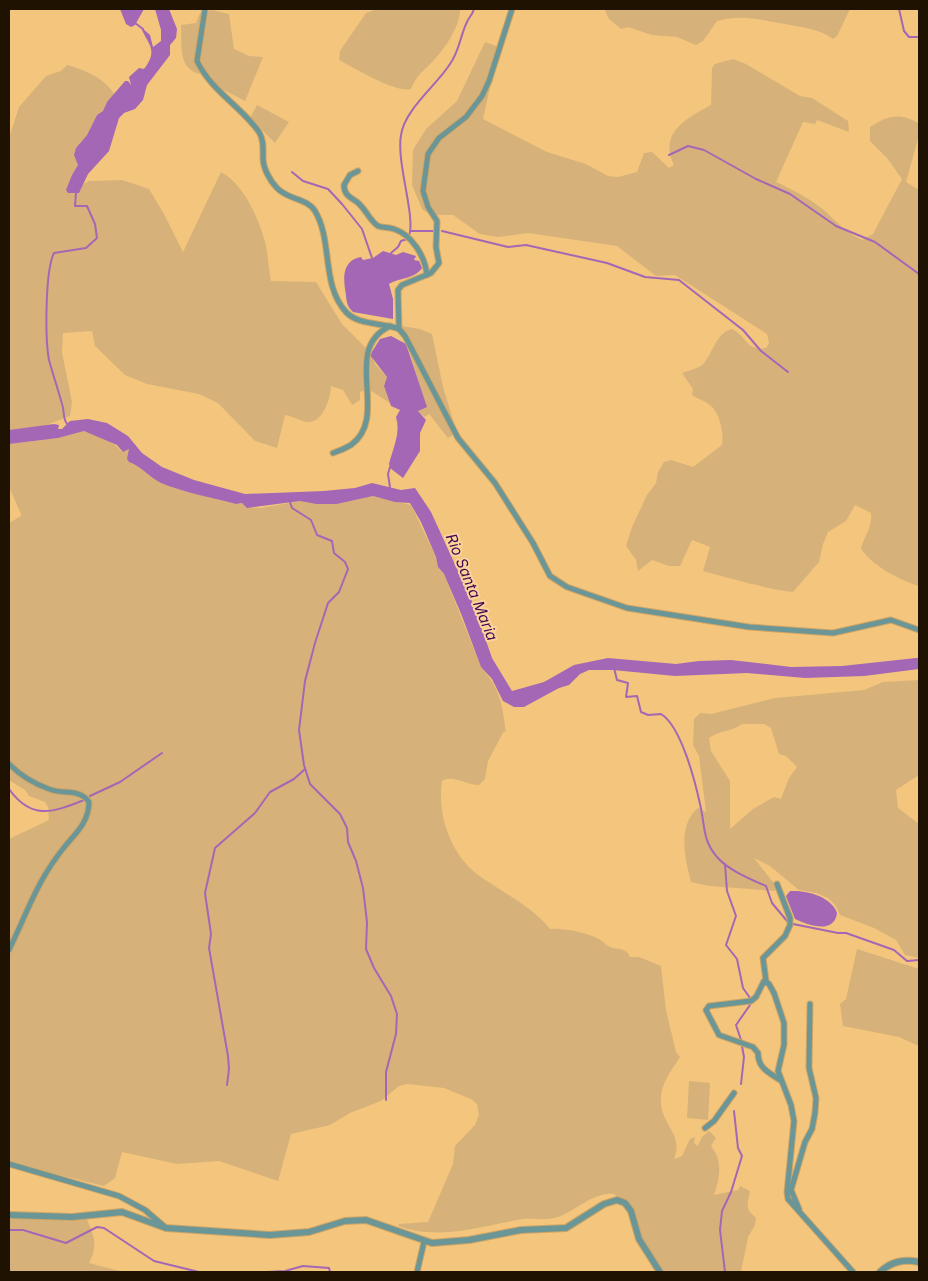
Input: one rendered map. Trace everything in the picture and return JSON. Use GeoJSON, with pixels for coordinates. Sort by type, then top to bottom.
{"type":"FeatureCollection","features":[{"type":"Feature","properties":{"kind":"street"},"geometry":{"type":"LineString","coordinates":[[205,9],[197,53],[200,66],[224,97],[261,134],[263,163],[273,184],[286,196],[309,205],[314,210],[321,224],[330,273],[341,306],[355,319],[399,329],[405,336],[458,438],[495,484],[533,543],[547,572],[567,587],[627,608],[749,627],[833,633],[890,620],[919,630]]}},
{"type":"Feature","properties":{"kind":"street"},"geometry":{"type":"LineString","coordinates":[[399,329],[398,290],[402,285],[427,275],[435,268],[439,259],[436,247],[437,222],[428,207],[423,191],[428,154],[439,138],[466,117],[482,96],[489,81],[512,9]]}},
{"type":"Feature","properties":{"kind":"street"},"geometry":{"type":"LineString","coordinates":[[358,171],[350,175],[344,185],[348,196],[360,205],[372,221],[379,226],[395,229],[407,237],[424,259],[427,275]]}},
{"type":"Feature","properties":{"kind":"street"},"geometry":{"type":"LineString","coordinates":[[333,453],[351,445],[360,434],[366,415],[367,348],[376,333],[390,326]]}},
{"type":"Feature","properties":{"kind":"street"},"geometry":{"type":"LineString","coordinates":[[9,764],[20,774],[46,788],[57,792],[80,794],[86,796],[89,802],[87,815],[79,831],[54,859],[33,894],[9,950]]}},
{"type":"Feature","properties":{"kind":"street"},"geometry":{"type":"LineString","coordinates":[[777,884],[790,921],[785,936],[763,958],[766,981],[774,993],[784,1023],[784,1046],[778,1064],[780,1080],[793,1113],[787,1192],[793,1206],[853,1272]]}},
{"type":"Feature","properties":{"kind":"street"},"geometry":{"type":"LineString","coordinates":[[766,981],[761,984],[756,997],[751,1000],[714,1004],[706,1010],[719,1035],[753,1047],[758,1053],[761,1068],[780,1080]]}},
{"type":"Feature","properties":{"kind":"street"},"geometry":{"type":"LineString","coordinates":[[807,1220],[796,1203],[791,1190],[805,1142],[812,1130],[815,1113],[816,1098],[809,1068],[810,1004]]}},
{"type":"Feature","properties":{"kind":"street"},"geometry":{"type":"LineString","coordinates":[[705,1128],[714,1121],[734,1093]]}},
{"type":"Feature","properties":{"kind":"street"},"geometry":{"type":"LineString","coordinates":[[9,1164],[119,1196],[145,1210],[166,1228]]}},
{"type":"Feature","properties":{"kind":"street"},"geometry":{"type":"LineString","coordinates":[[9,1214],[72,1217],[122,1212],[166,1228],[288,1235],[345,1221],[366,1220],[424,1242],[445,1243],[521,1230],[566,1228],[604,1204],[617,1200],[625,1204],[631,1211],[639,1239],[660,1272]]}},
{"type":"Feature","properties":{"kind":"street"},"geometry":{"type":"LineString","coordinates":[[417,1272],[424,1242]]}},
{"type":"Feature","properties":{"kind":"street"},"geometry":{"type":"LineString","coordinates":[[880,1272],[893,1262],[902,1260],[919,1262]]}},
{"type":"Feature","properties":{"kind":"shaded area"},"geometry":{"type":"Polygon","coordinates":[[[120,9],[144,9],[135,25],[131,27],[126,24],[120,9]]]}},
{"type":"Feature","properties":{"kind":"shaded area"},"geometry":{"type":"Polygon","coordinates":[[[155,9],[169,9],[177,29],[176,38],[170,45],[170,55],[147,85],[143,100],[135,109],[124,113],[119,118],[109,151],[88,174],[79,193],[68,193],[66,190],[78,165],[74,155],[76,148],[87,135],[97,115],[103,111],[107,102],[125,81],[128,81],[131,85],[129,77],[139,68],[144,69],[149,62],[151,56],[150,46],[141,27],[150,35],[153,47],[161,41],[161,30],[155,9]]]}},
{"type":"Feature","properties":{"kind":"shaded area"},"geometry":{"type":"Polygon","coordinates":[[[377,9],[460,9],[458,22],[447,44],[418,77],[411,89],[385,84],[339,60],[340,51],[366,13],[377,9]]]}},
{"type":"Feature","properties":{"kind":"shaded area"},"geometry":{"type":"Polygon","coordinates":[[[607,9],[850,9],[837,36],[833,39],[810,29],[759,19],[734,18],[717,21],[703,41],[696,45],[677,37],[652,35],[628,27],[621,29],[609,19],[605,11],[607,9]]]}},
{"type":"Feature","properties":{"kind":"shaded area"},"geometry":{"type":"Polygon","coordinates":[[[212,10],[229,14],[234,49],[249,56],[263,57],[245,101],[220,88],[209,75],[199,74],[191,70],[183,59],[181,25],[196,23],[200,13],[212,10]]]}},
{"type":"Feature","properties":{"kind":"shaded area"},"geometry":{"type":"Polygon","coordinates":[[[485,42],[499,47],[483,119],[547,152],[586,164],[608,176],[618,177],[637,172],[644,153],[652,152],[669,168],[674,165],[670,154],[672,135],[685,121],[711,105],[712,68],[715,64],[733,59],[746,64],[800,96],[812,98],[848,121],[849,132],[817,120],[815,124],[803,122],[776,182],[814,203],[846,230],[862,240],[873,234],[902,179],[887,158],[870,141],[870,127],[882,120],[894,117],[905,117],[918,123],[919,135],[906,182],[919,190],[919,586],[887,572],[861,549],[869,528],[871,513],[855,505],[846,521],[828,532],[819,562],[793,592],[759,586],[703,571],[710,547],[692,540],[680,566],[669,566],[652,560],[638,571],[636,560],[626,546],[632,527],[647,495],[656,483],[658,472],[664,462],[671,460],[693,467],[722,445],[722,429],[719,418],[710,405],[692,395],[693,389],[682,373],[702,365],[719,338],[727,331],[732,329],[750,345],[759,348],[766,348],[769,343],[767,334],[675,275],[656,276],[617,246],[528,233],[498,237],[480,234],[453,215],[431,215],[422,209],[412,185],[413,150],[426,129],[457,101],[485,42]]]}},
{"type":"Feature","properties":{"kind":"shaded area"},"geometry":{"type":"Polygon","coordinates":[[[67,65],[81,69],[100,79],[115,95],[107,102],[103,111],[97,115],[87,135],[80,143],[78,168],[72,175],[80,191],[83,184],[89,181],[122,180],[149,189],[183,252],[221,172],[229,177],[242,191],[256,217],[265,240],[271,281],[316,282],[342,324],[371,353],[375,364],[387,377],[384,386],[390,403],[368,389],[360,392],[360,400],[352,405],[343,390],[331,386],[328,403],[318,419],[307,422],[285,415],[277,448],[255,441],[218,403],[199,394],[147,384],[125,375],[95,346],[92,331],[63,333],[62,352],[72,402],[70,416],[41,427],[9,430],[9,138],[19,107],[46,76],[61,71],[67,65]]]}},
{"type":"Feature","properties":{"kind":"shaded area"},"geometry":{"type":"Polygon","coordinates":[[[257,105],[289,122],[275,143],[250,118],[257,105]]]}},
{"type":"Feature","properties":{"kind":"shaded area"},"geometry":{"type":"Polygon","coordinates":[[[383,251],[396,255],[403,252],[416,256],[414,260],[419,261],[422,268],[411,276],[389,284],[393,299],[393,319],[353,312],[347,304],[346,298],[344,279],[346,269],[351,261],[361,257],[363,260],[373,258],[383,251]]]}},
{"type":"Feature","properties":{"kind":"shaded area"},"geometry":{"type":"Polygon","coordinates":[[[397,327],[420,329],[432,334],[443,387],[457,433],[448,438],[429,414],[425,417],[418,411],[426,407],[408,347],[397,327]]]}},
{"type":"Feature","properties":{"kind":"shaded area"},"geometry":{"type":"Polygon","coordinates":[[[391,336],[406,344],[427,407],[418,411],[426,420],[420,433],[420,451],[403,478],[390,468],[389,464],[398,429],[396,417],[400,410],[391,406],[384,386],[387,377],[370,355],[380,339],[391,336]]]}},
{"type":"Feature","properties":{"kind":"shaded area"},"geometry":{"type":"Polygon","coordinates":[[[88,419],[107,423],[128,436],[142,453],[162,467],[194,480],[245,494],[324,491],[355,488],[372,483],[401,490],[415,488],[431,512],[474,606],[492,658],[512,691],[544,682],[574,665],[608,658],[676,664],[731,660],[791,667],[842,666],[919,658],[919,669],[864,676],[805,678],[747,673],[675,676],[613,670],[589,670],[580,674],[569,685],[559,688],[524,707],[514,707],[503,701],[492,679],[481,667],[444,574],[438,567],[436,557],[421,522],[410,503],[395,502],[373,496],[337,504],[316,504],[300,501],[247,508],[242,503],[236,504],[161,483],[129,462],[127,459],[129,449],[123,452],[117,445],[84,431],[58,438],[9,444],[9,430],[54,424],[59,425],[58,429],[62,429],[70,421],[88,419]]]}},
{"type":"Feature","properties":{"kind":"shaded area"},"geometry":{"type":"Polygon","coordinates":[[[86,431],[103,438],[114,444],[122,452],[129,449],[131,463],[136,463],[173,488],[236,504],[243,503],[246,507],[261,508],[300,501],[316,504],[337,504],[373,496],[411,505],[436,557],[439,569],[444,574],[481,667],[497,690],[502,705],[506,733],[504,731],[488,761],[485,779],[479,785],[455,779],[442,781],[441,794],[444,819],[453,844],[459,855],[477,874],[525,906],[550,929],[580,932],[592,936],[610,947],[624,950],[630,957],[639,957],[661,966],[666,1010],[676,1052],[680,1057],[666,1079],[661,1097],[662,1111],[675,1137],[676,1151],[674,1159],[682,1156],[690,1139],[695,1137],[694,1143],[698,1146],[702,1137],[709,1131],[716,1138],[711,1146],[719,1163],[719,1176],[714,1195],[738,1190],[740,1186],[750,1191],[748,1207],[756,1218],[755,1225],[748,1237],[741,1272],[662,1272],[641,1248],[628,1204],[614,1194],[599,1196],[565,1214],[549,1219],[523,1219],[461,1231],[445,1232],[429,1232],[398,1226],[399,1224],[428,1222],[453,1164],[455,1146],[475,1125],[479,1115],[477,1104],[471,1099],[444,1088],[407,1084],[399,1086],[381,1101],[350,1113],[330,1125],[291,1134],[278,1181],[219,1161],[177,1164],[122,1152],[115,1178],[104,1186],[9,1163],[9,839],[49,820],[48,807],[45,802],[29,796],[25,790],[9,780],[9,523],[21,516],[21,514],[9,487],[9,444],[58,438],[86,431]]]}},
{"type":"Feature","properties":{"kind":"shaded area"},"geometry":{"type":"Polygon","coordinates":[[[919,680],[919,775],[896,790],[898,808],[919,824],[919,958],[905,955],[896,940],[874,928],[840,915],[836,906],[828,898],[816,893],[799,890],[770,866],[754,858],[776,886],[777,891],[709,886],[691,882],[685,853],[685,833],[691,815],[698,808],[706,812],[699,756],[693,745],[694,719],[700,713],[711,714],[775,698],[864,690],[883,682],[919,680]],[[742,724],[709,738],[711,751],[730,781],[730,829],[753,809],[774,797],[781,799],[789,778],[797,767],[786,756],[779,754],[771,728],[764,724],[742,724]]]}},
{"type":"Feature","properties":{"kind":"shaded area"},"geometry":{"type":"Polygon","coordinates":[[[790,891],[810,893],[824,898],[834,907],[837,913],[835,920],[826,926],[813,926],[795,919],[786,896],[790,891]]]}},
{"type":"Feature","properties":{"kind":"shaded area"},"geometry":{"type":"Polygon","coordinates":[[[857,949],[919,969],[919,1046],[899,1037],[843,1026],[840,1004],[846,999],[857,949]]]}},
{"type":"Feature","properties":{"kind":"shaded area"},"geometry":{"type":"Polygon","coordinates":[[[689,1081],[710,1083],[708,1120],[687,1118],[689,1081]]]}},
{"type":"Feature","properties":{"kind":"shaded area"},"geometry":{"type":"Polygon","coordinates":[[[9,1214],[85,1214],[94,1238],[94,1249],[89,1263],[123,1272],[10,1272],[9,1214]]]}},
{"type":"Feature","properties":{"kind":"waterway"},"geometry":{"type":"LineString","coordinates":[[409,236],[410,216],[401,160],[401,135],[408,116],[453,59],[474,9]]}},
{"type":"Feature","properties":{"kind":"waterway"},"geometry":{"type":"LineString","coordinates":[[899,9],[904,31],[909,37],[919,37]]}},
{"type":"Feature","properties":{"kind":"waterway"},"geometry":{"type":"LineString","coordinates":[[135,23],[143,29]]}},
{"type":"Feature","properties":{"kind":"waterway"},"geometry":{"type":"LineString","coordinates":[[669,155],[688,146],[704,150],[756,179],[790,194],[836,226],[875,242],[919,274]]}},
{"type":"Feature","properties":{"kind":"waterway"},"geometry":{"type":"LineString","coordinates":[[292,172],[303,181],[328,189],[342,204],[362,229],[372,258]]}},
{"type":"Feature","properties":{"kind":"waterway"},"geometry":{"type":"LineString","coordinates":[[68,425],[49,360],[47,289],[54,253],[86,248],[97,238],[95,224],[87,206],[75,206],[76,193]]}},
{"type":"Feature","properties":{"kind":"waterway"},"geometry":{"type":"LineString","coordinates":[[411,231],[433,231]]}},
{"type":"Feature","properties":{"kind":"waterway"},"geometry":{"type":"LineString","coordinates":[[442,231],[508,247],[526,245],[607,263],[645,277],[679,280],[743,330],[761,351],[788,372]]}},
{"type":"Feature","properties":{"kind":"waterway"},"geometry":{"type":"LineString","coordinates":[[391,253],[398,247],[401,241],[407,239]]}},
{"type":"Feature","properties":{"kind":"waterway"},"geometry":{"type":"LineString","coordinates":[[390,467],[388,474],[390,487]]}},
{"type":"Feature","properties":{"kind":"waterway"},"geometry":{"type":"LineString","coordinates":[[290,502],[292,508],[311,520],[317,535],[332,541],[334,553],[345,562],[348,569],[339,592],[328,603],[315,643],[305,681],[299,730],[304,765],[310,784],[340,814],[347,828],[348,842],[356,861],[363,888],[367,922],[366,949],[374,968],[391,996],[397,1014],[396,1034],[386,1072],[386,1100]]}},
{"type":"Feature","properties":{"kind":"waterway"},"geometry":{"type":"LineString","coordinates":[[614,668],[617,680],[628,683],[626,697],[637,696],[641,712],[648,715],[661,714],[675,730],[691,769],[706,838],[712,851],[733,870],[766,886],[772,903],[787,921]]}},
{"type":"Feature","properties":{"kind":"waterway"},"geometry":{"type":"LineString","coordinates":[[90,796],[120,782],[162,753]]}},
{"type":"Feature","properties":{"kind":"waterway"},"geometry":{"type":"LineString","coordinates":[[227,1085],[228,1056],[209,948],[211,934],[205,893],[215,848],[255,813],[270,792],[294,779],[305,769]]}},
{"type":"Feature","properties":{"kind":"waterway"},"geometry":{"type":"LineString","coordinates":[[9,789],[17,799],[34,810],[52,810],[84,800]]}},
{"type":"Feature","properties":{"kind":"waterway"},"geometry":{"type":"LineString","coordinates":[[725,864],[727,891],[736,916],[726,945],[737,959],[743,988],[750,998]]}},
{"type":"Feature","properties":{"kind":"waterway"},"geometry":{"type":"LineString","coordinates":[[793,924],[846,933],[894,950],[907,961],[919,960]]}},
{"type":"Feature","properties":{"kind":"waterway"},"geometry":{"type":"LineString","coordinates":[[741,1040],[736,1025],[750,1005]]}},
{"type":"Feature","properties":{"kind":"waterway"},"geometry":{"type":"LineString","coordinates":[[741,1084],[744,1057],[742,1046]]}},
{"type":"Feature","properties":{"kind":"waterway"},"geometry":{"type":"LineString","coordinates":[[725,1272],[720,1230],[722,1211],[731,1192],[742,1156],[738,1148],[734,1111]]}},
{"type":"Feature","properties":{"kind":"waterway"},"geometry":{"type":"LineString","coordinates":[[9,1230],[23,1230],[66,1243],[97,1227],[104,1228],[154,1261],[199,1272]]}},
{"type":"Feature","properties":{"kind":"waterway"},"geometry":{"type":"LineString","coordinates":[[267,1272],[285,1271],[303,1266],[329,1268],[330,1272]]}},
{"type":"Feature","properties":{"kind":"water label","name":"Rio Santa Maria"},"geometry":{"type":"Point","coordinates":[472,587]}}]}
